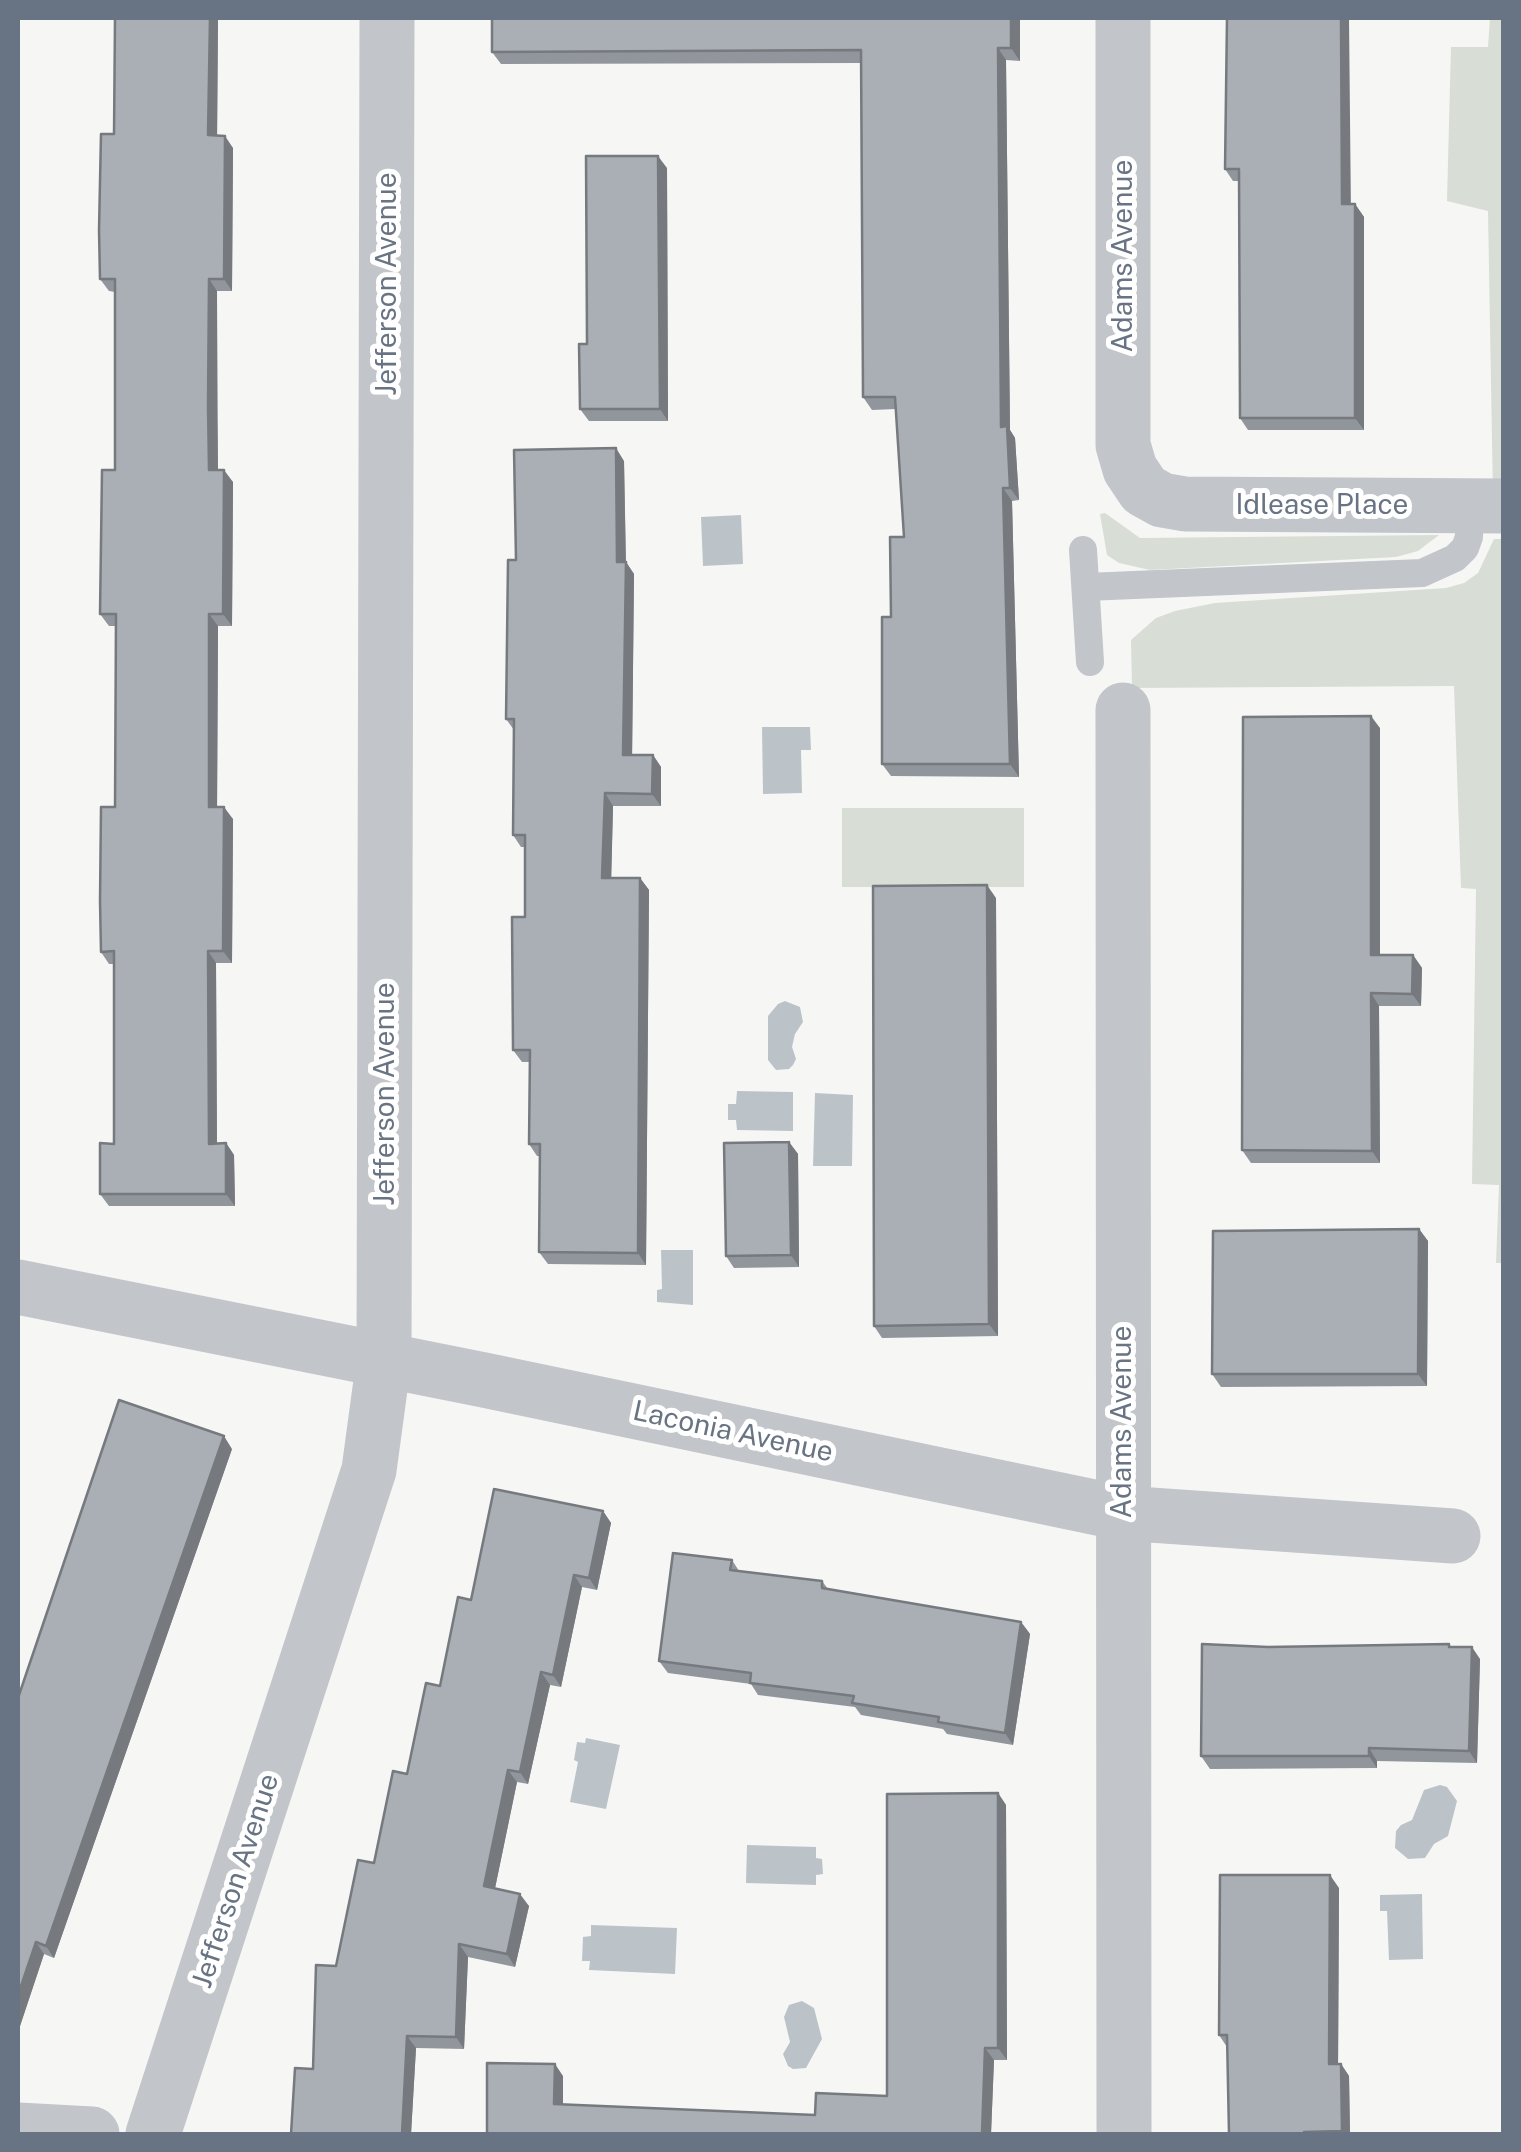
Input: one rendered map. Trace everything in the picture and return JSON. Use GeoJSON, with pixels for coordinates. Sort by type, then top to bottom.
{"type":"FeatureCollection","features":[{"type":"Feature","properties":{"kind":"street","name":"Jefferson Avenue"},"geometry":{"type":"LineString","coordinates":[[153,2134],[370,1470],[384,1360],[387,18]]}},
{"type":"Feature","properties":{"kind":"street","name":"Adams Avenue"},"geometry":{"type":"LineString","coordinates":[[1124,18],[1123,445],[1130,469],[1144,490]]}},
{"type":"Feature","properties":{"kind":"street","name":"Idlease Place"},"geometry":{"type":"LineString","coordinates":[[1144,490],[1162,500],[1184,504],[1486,506]]}},
{"type":"Feature","properties":{"kind":"street","name":"Adams Avenue"},"geometry":{"type":"LineString","coordinates":[[1122,710],[1124,2134]]}},
{"type":"Feature","properties":{"kind":"street","name":"Laconia Avenue"},"geometry":{"type":"LineString","coordinates":[[18,1287],[1122,1513],[1454,1536]]}},
{"type":"Feature","properties":{"kind":"street"},"geometry":{"type":"LineString","coordinates":[[18,2130],[92,2134]]}},
{"type":"Feature","properties":{"kind":"lane"},"geometry":{"type":"LineString","coordinates":[[1086,587],[1422,572],[1454,558],[1465,548],[1486,506]]}},
{"type":"Feature","properties":{"kind":"lane"},"geometry":{"type":"LineString","coordinates":[[1083,550],[1090,662]]}},
{"type":"Feature","properties":{"kind":"shaded area"},"geometry":{"type":"Polygon","coordinates":[[[1490,18],[1503,18],[1503,497],[1493,498],[1488,211],[1447,201],[1451,47],[1488,47],[1490,18]]]}},
{"type":"Feature","properties":{"kind":"shaded area"},"geometry":{"type":"Polygon","coordinates":[[[1105,513],[1140,538],[1439,535],[1418,551],[1396,557],[1150,570],[1119,563],[1107,555],[1100,514],[1105,513]]]}},
{"type":"Feature","properties":{"kind":"shaded area"},"geometry":{"type":"Polygon","coordinates":[[[741,515],[743,564],[703,566],[701,517],[741,515]]]}},
{"type":"Feature","properties":{"kind":"shaded area"},"geometry":{"type":"Polygon","coordinates":[[[1494,539],[1503,539],[1503,1263],[1496,1263],[1499,1185],[1472,1184],[1476,889],[1461,888],[1454,686],[1132,688],[1131,640],[1156,618],[1215,603],[1446,588],[1464,583],[1478,573],[1494,539]]]}},
{"type":"Feature","properties":{"kind":"shaded area"},"geometry":{"type":"Polygon","coordinates":[[[762,727],[810,727],[811,750],[801,750],[802,793],[763,794],[762,727]]]}},
{"type":"Feature","properties":{"kind":"shaded area"},"geometry":{"type":"Polygon","coordinates":[[[842,808],[1024,808],[1024,887],[842,887],[842,808]]]}},
{"type":"Feature","properties":{"kind":"shaded area"},"geometry":{"type":"Polygon","coordinates":[[[785,1001],[800,1007],[803,1022],[795,1034],[793,1065],[776,1070],[768,1060],[768,1016],[785,1001]]]}},
{"type":"Feature","properties":{"kind":"shaded area"},"geometry":{"type":"Polygon","coordinates":[[[737,1091],[793,1092],[793,1131],[737,1130],[736,1120],[728,1120],[728,1104],[736,1104],[737,1091]]]}},
{"type":"Feature","properties":{"kind":"shaded area"},"geometry":{"type":"Polygon","coordinates":[[[815,1093],[853,1095],[852,1166],[813,1166],[815,1093]]]}},
{"type":"Feature","properties":{"kind":"shaded area"},"geometry":{"type":"Polygon","coordinates":[[[661,1250],[693,1250],[693,1305],[657,1302],[657,1290],[662,1289],[661,1250]]]}},
{"type":"Feature","properties":{"kind":"shaded area"},"geometry":{"type":"Polygon","coordinates":[[[586,1738],[620,1745],[606,1809],[570,1802],[578,1762],[574,1760],[577,1742],[585,1743],[586,1738]]]}},
{"type":"Feature","properties":{"kind":"shaded area"},"geometry":{"type":"Polygon","coordinates":[[[1447,1787],[1457,1801],[1448,1836],[1434,1844],[1425,1858],[1408,1859],[1395,1848],[1396,1831],[1412,1820],[1424,1790],[1447,1787]]]}},
{"type":"Feature","properties":{"kind":"shaded area"},"geometry":{"type":"Polygon","coordinates":[[[747,1845],[816,1847],[823,1874],[816,1875],[816,1885],[746,1883],[747,1845]]]}},
{"type":"Feature","properties":{"kind":"shaded area"},"geometry":{"type":"Polygon","coordinates":[[[1422,1894],[1423,1959],[1389,1960],[1387,1911],[1380,1911],[1380,1895],[1422,1894]]]}},
{"type":"Feature","properties":{"kind":"shaded area"},"geometry":{"type":"Polygon","coordinates":[[[591,1925],[677,1928],[675,1974],[589,1970],[590,1961],[582,1961],[583,1937],[591,1936],[591,1925]]]}},
{"type":"Feature","properties":{"kind":"shaded area"},"geometry":{"type":"Polygon","coordinates":[[[802,2001],[814,2008],[822,2039],[806,2068],[793,2069],[783,2054],[790,2042],[784,2017],[789,2005],[802,2001]]]}},
{"type":"Feature","properties":{"kind":"building"},"geometry":{"type":"Polygon","coordinates":[[[115,18],[210,18],[208,135],[225,136],[224,279],[209,279],[208,406],[209,470],[224,470],[223,614],[209,614],[209,807],[224,807],[223,951],[208,951],[209,1144],[226,1143],[226,1194],[100,1194],[100,1143],[114,1144],[114,951],[101,952],[100,901],[101,807],[115,807],[116,614],[100,614],[102,470],[115,470],[115,279],[100,279],[99,230],[101,134],[114,134],[115,18]]]}},
{"type":"Feature","properties":{"kind":"building"},"geometry":{"type":"Polygon","coordinates":[[[492,18],[1011,18],[1011,48],[998,48],[1001,427],[1007,426],[1010,488],[1003,488],[1010,764],[882,764],[882,617],[891,617],[890,537],[904,537],[895,397],[863,397],[861,50],[492,52],[492,18]]]}},
{"type":"Feature","properties":{"kind":"building"},"geometry":{"type":"Polygon","coordinates":[[[1227,18],[1341,18],[1342,204],[1355,204],[1355,418],[1240,418],[1239,169],[1225,169],[1227,18]]]}},
{"type":"Feature","properties":{"kind":"building"},"geometry":{"type":"Polygon","coordinates":[[[586,156],[658,156],[660,409],[580,409],[579,344],[587,344],[586,156]]]}},
{"type":"Feature","properties":{"kind":"building"},"geometry":{"type":"Polygon","coordinates":[[[616,448],[617,562],[626,562],[623,755],[653,755],[652,794],[605,793],[602,878],[640,878],[638,1253],[539,1252],[540,1144],[529,1144],[530,1050],[513,1050],[512,917],[525,917],[525,835],[513,835],[514,719],[506,719],[508,560],[516,560],[514,450],[616,448]]]}},
{"type":"Feature","properties":{"kind":"building"},"geometry":{"type":"Polygon","coordinates":[[[1371,716],[1371,955],[1413,955],[1412,994],[1371,993],[1372,1151],[1242,1150],[1243,717],[1371,716]]]}},
{"type":"Feature","properties":{"kind":"building"},"geometry":{"type":"Polygon","coordinates":[[[987,885],[989,1324],[874,1326],[873,886],[987,885]]]}},
{"type":"Feature","properties":{"kind":"building"},"geometry":{"type":"Polygon","coordinates":[[[789,1142],[791,1255],[726,1256],[724,1143],[789,1142]]]}},
{"type":"Feature","properties":{"kind":"building"},"geometry":{"type":"Polygon","coordinates":[[[1419,1229],[1418,1374],[1212,1374],[1213,1231],[1419,1229]]]}},
{"type":"Feature","properties":{"kind":"building"},"geometry":{"type":"Polygon","coordinates":[[[119,1400],[224,1436],[46,1946],[36,1942],[18,1995],[18,1698],[119,1400]]]}},
{"type":"Feature","properties":{"kind":"building"},"geometry":{"type":"Polygon","coordinates":[[[494,1489],[603,1511],[589,1578],[574,1575],[553,1675],[541,1672],[520,1772],[508,1770],[484,1886],[520,1894],[507,1954],[459,1944],[456,2037],[407,2036],[402,2134],[291,2134],[295,2068],[313,2069],[316,1965],[336,1966],[358,1860],[374,1863],[393,1771],[407,1774],[426,1683],[440,1686],[458,1597],[471,1600],[494,1489]]]}},
{"type":"Feature","properties":{"kind":"building"},"geometry":{"type":"Polygon","coordinates":[[[673,1553],[732,1560],[730,1570],[822,1581],[822,1588],[1021,1622],[1005,1733],[938,1722],[939,1717],[852,1703],[854,1696],[750,1683],[751,1673],[659,1661],[673,1553]]]}},
{"type":"Feature","properties":{"kind":"building"},"geometry":{"type":"Polygon","coordinates":[[[1202,1644],[1472,1647],[1469,1751],[1369,1748],[1369,1756],[1201,1756],[1202,1644]]]}},
{"type":"Feature","properties":{"kind":"building"},"geometry":{"type":"Polygon","coordinates":[[[998,1793],[998,2048],[985,2048],[982,2134],[487,2134],[487,2063],[555,2064],[554,2104],[815,2115],[816,2093],[887,2096],[887,1794],[998,1793]]]}},
{"type":"Feature","properties":{"kind":"building"},"geometry":{"type":"Polygon","coordinates":[[[1220,1875],[1330,1875],[1329,2064],[1341,2064],[1342,2131],[1229,2134],[1227,2035],[1219,2035],[1220,1875]]]}}]}
